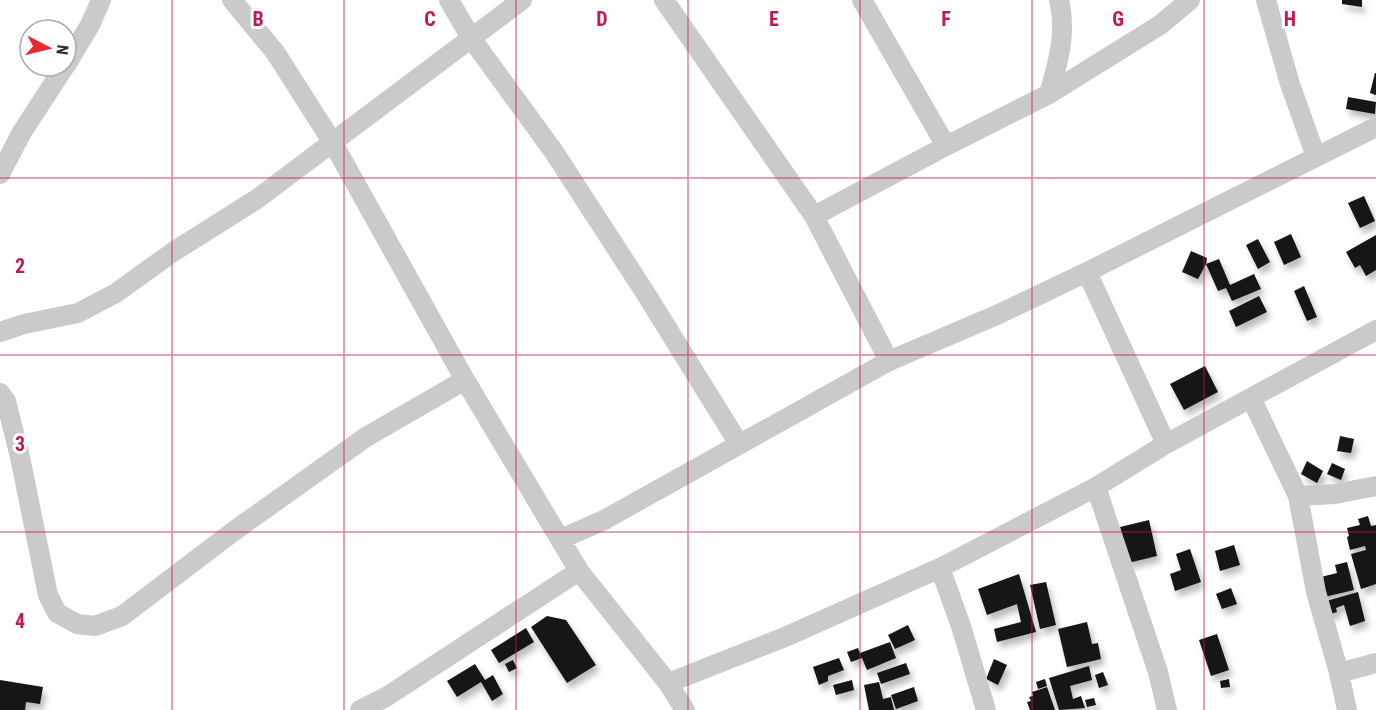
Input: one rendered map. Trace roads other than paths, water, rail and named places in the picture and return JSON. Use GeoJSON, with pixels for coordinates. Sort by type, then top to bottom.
{"type":"FeatureCollection","features":[{"type":"Feature","properties":{"kind":"street"},"geometry":{"type":"LineString","coordinates":[[78,45],[101,0]]}},
{"type":"Feature","properties":{"kind":"street"},"geometry":{"type":"LineString","coordinates":[[232,0],[275,52],[333,143],[465,381],[579,571],[668,683],[685,710]]}},
{"type":"Feature","properties":{"kind":"street"},"geometry":{"type":"LineString","coordinates":[[449,0],[471,38],[554,152],[653,304],[739,444]]}},
{"type":"Feature","properties":{"kind":"street"},"geometry":{"type":"LineString","coordinates":[[0,332],[24,324],[78,313],[116,293],[173,252],[257,199],[522,0]]}},
{"type":"Feature","properties":{"kind":"street"},"geometry":{"type":"LineString","coordinates":[[664,0],[814,216],[889,361]]}},
{"type":"Feature","properties":{"kind":"street"},"geometry":{"type":"LineString","coordinates":[[862,0],[946,146]]}},
{"type":"Feature","properties":{"kind":"street"},"geometry":{"type":"LineString","coordinates":[[1049,94],[1061,51],[1063,17],[1059,0]]}},
{"type":"Feature","properties":{"kind":"street"},"geometry":{"type":"LineString","coordinates":[[814,216],[1049,94],[1160,25],[1190,0]]}},
{"type":"Feature","properties":{"kind":"street"},"geometry":{"type":"LineString","coordinates":[[1266,0],[1290,84],[1316,157]]}},
{"type":"Feature","properties":{"kind":"street"},"geometry":{"type":"LineString","coordinates":[[0,174],[22,132],[57,78]]}},
{"type":"Feature","properties":{"kind":"street"},"geometry":{"type":"LineString","coordinates":[[561,539],[604,520],[889,361],[999,314],[1087,272],[1376,127]]}},
{"type":"Feature","properties":{"kind":"street"},"geometry":{"type":"LineString","coordinates":[[1087,272],[1166,444]]}},
{"type":"Feature","properties":{"kind":"street"},"geometry":{"type":"LineString","coordinates":[[668,683],[785,637],[940,568],[1096,487],[1166,444],[1376,330]]}},
{"type":"Feature","properties":{"kind":"street"},"geometry":{"type":"LineString","coordinates":[[0,393],[6,401],[20,456],[48,594],[57,613],[76,624],[94,626],[122,616],[234,531],[366,437],[465,381]]}},
{"type":"Feature","properties":{"kind":"street"},"geometry":{"type":"LineString","coordinates":[[1251,398],[1298,496],[1316,592],[1340,673],[1347,710]]}},
{"type":"Feature","properties":{"kind":"street"},"geometry":{"type":"LineString","coordinates":[[1298,496],[1335,494],[1376,486]]}},
{"type":"Feature","properties":{"kind":"street"},"geometry":{"type":"LineString","coordinates":[[1096,487],[1158,672],[1167,710]]}},
{"type":"Feature","properties":{"kind":"street"},"geometry":{"type":"LineString","coordinates":[[940,568],[961,626],[986,710]]}},
{"type":"Feature","properties":{"kind":"street"},"geometry":{"type":"LineString","coordinates":[[360,710],[390,704],[579,571]]}},
{"type":"Feature","properties":{"kind":"street"},"geometry":{"type":"LineString","coordinates":[[1340,673],[1376,663]]}}]}
